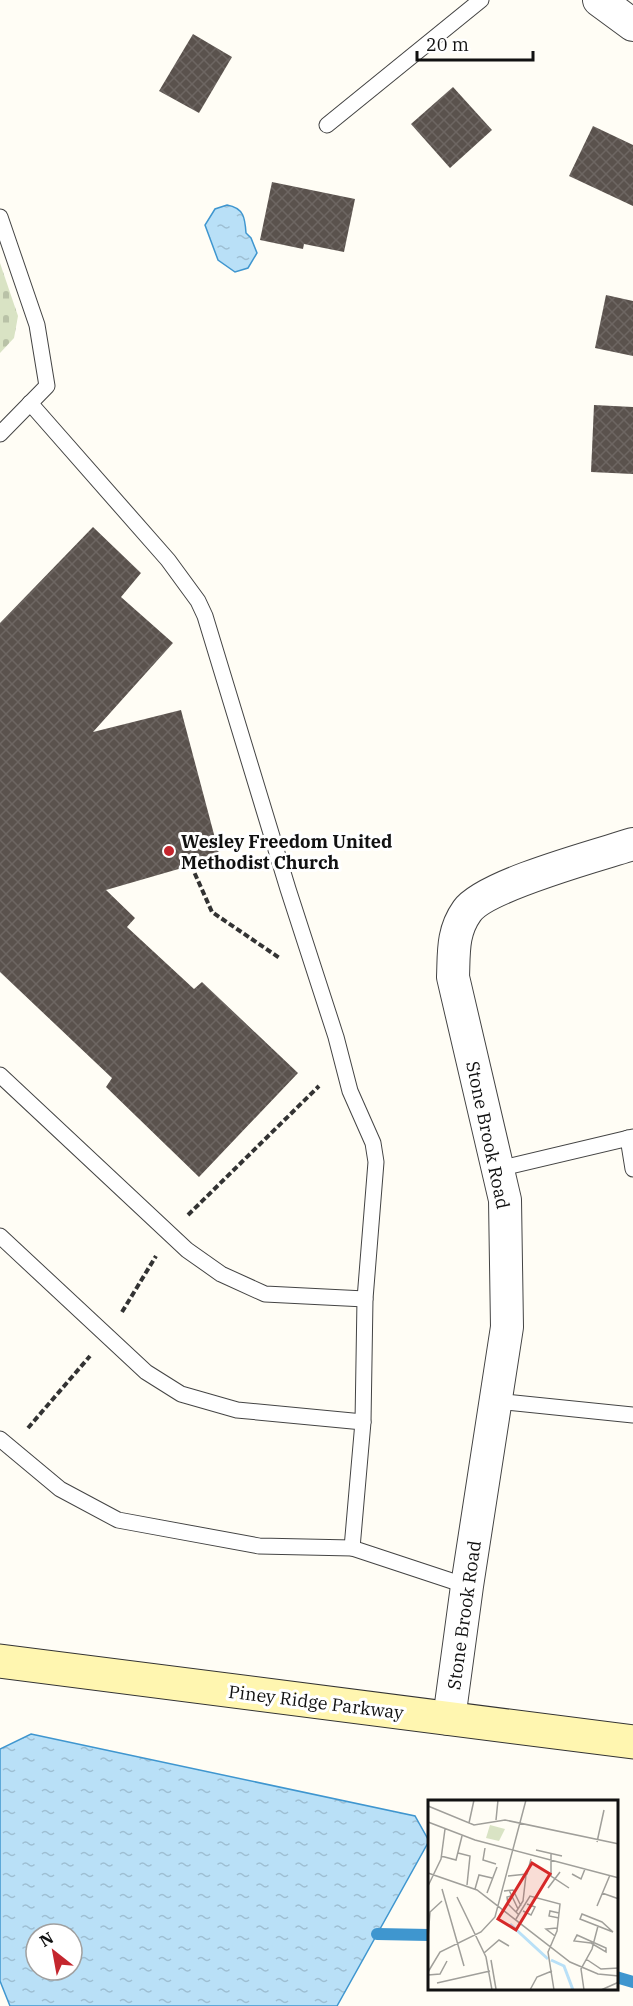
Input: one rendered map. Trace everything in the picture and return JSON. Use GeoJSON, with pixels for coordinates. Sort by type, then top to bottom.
{"type":"FeatureCollection","features":[{"type":"Feature","properties":{"kind":"street"},"geometry":{"type":"LineString","coordinates":[[599,0],[633,25]]}},
{"type":"Feature","properties":{"kind":"street","name":"Stone Brook Road"},"geometry":{"type":"LineString","coordinates":[[449,1719],[507,1328],[505,1200],[453,977],[454,940],[468,909],[492,893],[534,875],[633,844]]}},
{"type":"Feature","properties":{"kind":"street","name":"Piney Ridge Parkway"},"geometry":{"type":"LineString","coordinates":[[0,1661],[633,1742]]}},
{"type":"Feature","properties":{"kind":"lane"},"geometry":{"type":"LineString","coordinates":[[327,126],[481,0]]}},
{"type":"Feature","properties":{"kind":"lane"},"geometry":{"type":"LineString","coordinates":[[0,217],[38,325],[47,386],[0,434]]}},
{"type":"Feature","properties":{"kind":"lane"},"geometry":{"type":"LineString","coordinates":[[30,403],[168,560],[198,601],[205,616],[288,889],[336,1037],[350,1091],[373,1143],[376,1162],[365,1299],[363,1422],[352,1548]]}},
{"type":"Feature","properties":{"kind":"lane"},"geometry":{"type":"LineString","coordinates":[[0,1075],[187,1250],[221,1274],[265,1294],[365,1299]]}},
{"type":"Feature","properties":{"kind":"lane"},"geometry":{"type":"LineString","coordinates":[[498,1169],[630,1138],[633,1169]]}},
{"type":"Feature","properties":{"kind":"lane"},"geometry":{"type":"LineString","coordinates":[[0,1236],[146,1372],[181,1394],[237,1410],[363,1422]]}},
{"type":"Feature","properties":{"kind":"lane"},"geometry":{"type":"LineString","coordinates":[[496,1401],[633,1415]]}},
{"type":"Feature","properties":{"kind":"lane"},"geometry":{"type":"LineString","coordinates":[[5,1444],[60,1488],[118,1520],[259,1546],[352,1548],[467,1586]]}},
{"type":"Feature","properties":{"kind":"path"},"geometry":{"type":"LineString","coordinates":[[191,865],[212,912],[284,961]]}},
{"type":"Feature","properties":{"kind":"path"},"geometry":{"type":"LineString","coordinates":[[5,1444],[107,1336],[169,1233],[320,1084]]}},
{"type":"Feature","properties":{"kind":"green space"},"geometry":{"type":"Polygon","coordinates":[[[0,263],[18,316],[14,338],[0,353],[0,263]]]}},
{"type":"Feature","properties":{"kind":"water"},"geometry":{"type":"Polygon","coordinates":[[[227,205],[233,206],[243,214],[246,233],[251,238],[257,253],[248,268],[235,272],[218,260],[205,225],[215,209],[227,205]]]}},
{"type":"Feature","properties":{"kind":"water"},"geometry":{"type":"Polygon","coordinates":[[[31,1734],[415,1816],[428,1839],[337,2006],[10,2006],[0,1981],[0,1749],[31,1734]]]}},
{"type":"Feature","properties":{"kind":"building"},"geometry":{"type":"Polygon","coordinates":[[[193,34],[232,57],[199,113],[159,91],[193,34]]]}},
{"type":"Feature","properties":{"kind":"building"},"geometry":{"type":"Polygon","coordinates":[[[453,87],[492,130],[450,168],[411,124],[453,87]]]}},
{"type":"Feature","properties":{"kind":"building"},"geometry":{"type":"Polygon","coordinates":[[[593,126],[633,145],[633,206],[569,176],[593,126]]]}},
{"type":"Feature","properties":{"kind":"building"},"geometry":{"type":"Polygon","coordinates":[[[272,182],[355,199],[344,252],[304,244],[303,249],[260,240],[272,182]]]}},
{"type":"Feature","properties":{"kind":"building"},"geometry":{"type":"Polygon","coordinates":[[[606,295],[633,301],[633,356],[595,348],[606,295]]]}},
{"type":"Feature","properties":{"kind":"building"},"geometry":{"type":"Polygon","coordinates":[[[594,405],[633,407],[633,474],[591,472],[594,405]]]}},
{"type":"Feature","properties":{"kind":"building","name":"Wesley Freedom United Methodist Church"},"geometry":{"type":"Polygon","coordinates":[[[93,527],[141,573],[121,597],[173,643],[93,732],[181,710],[220,857],[106,890],[135,918],[127,927],[194,989],[202,982],[298,1073],[199,1177],[106,1087],[112,1078],[0,972],[0,623],[93,527]]]}},
{"type":"Feature","properties":{"kind":"waterway"},"geometry":{"type":"LineString","coordinates":[[377,1934],[428,1935]]}},
{"type":"Feature","properties":{"kind":"waterway"},"geometry":{"type":"LineString","coordinates":[[618,1978],[633,1982]]}},
{"type":"Feature","properties":{"kind":"place","name":"Wesley Freedom United Methodist Church"},"geometry":{"type":"Point","coordinates":[169,851]}}]}
